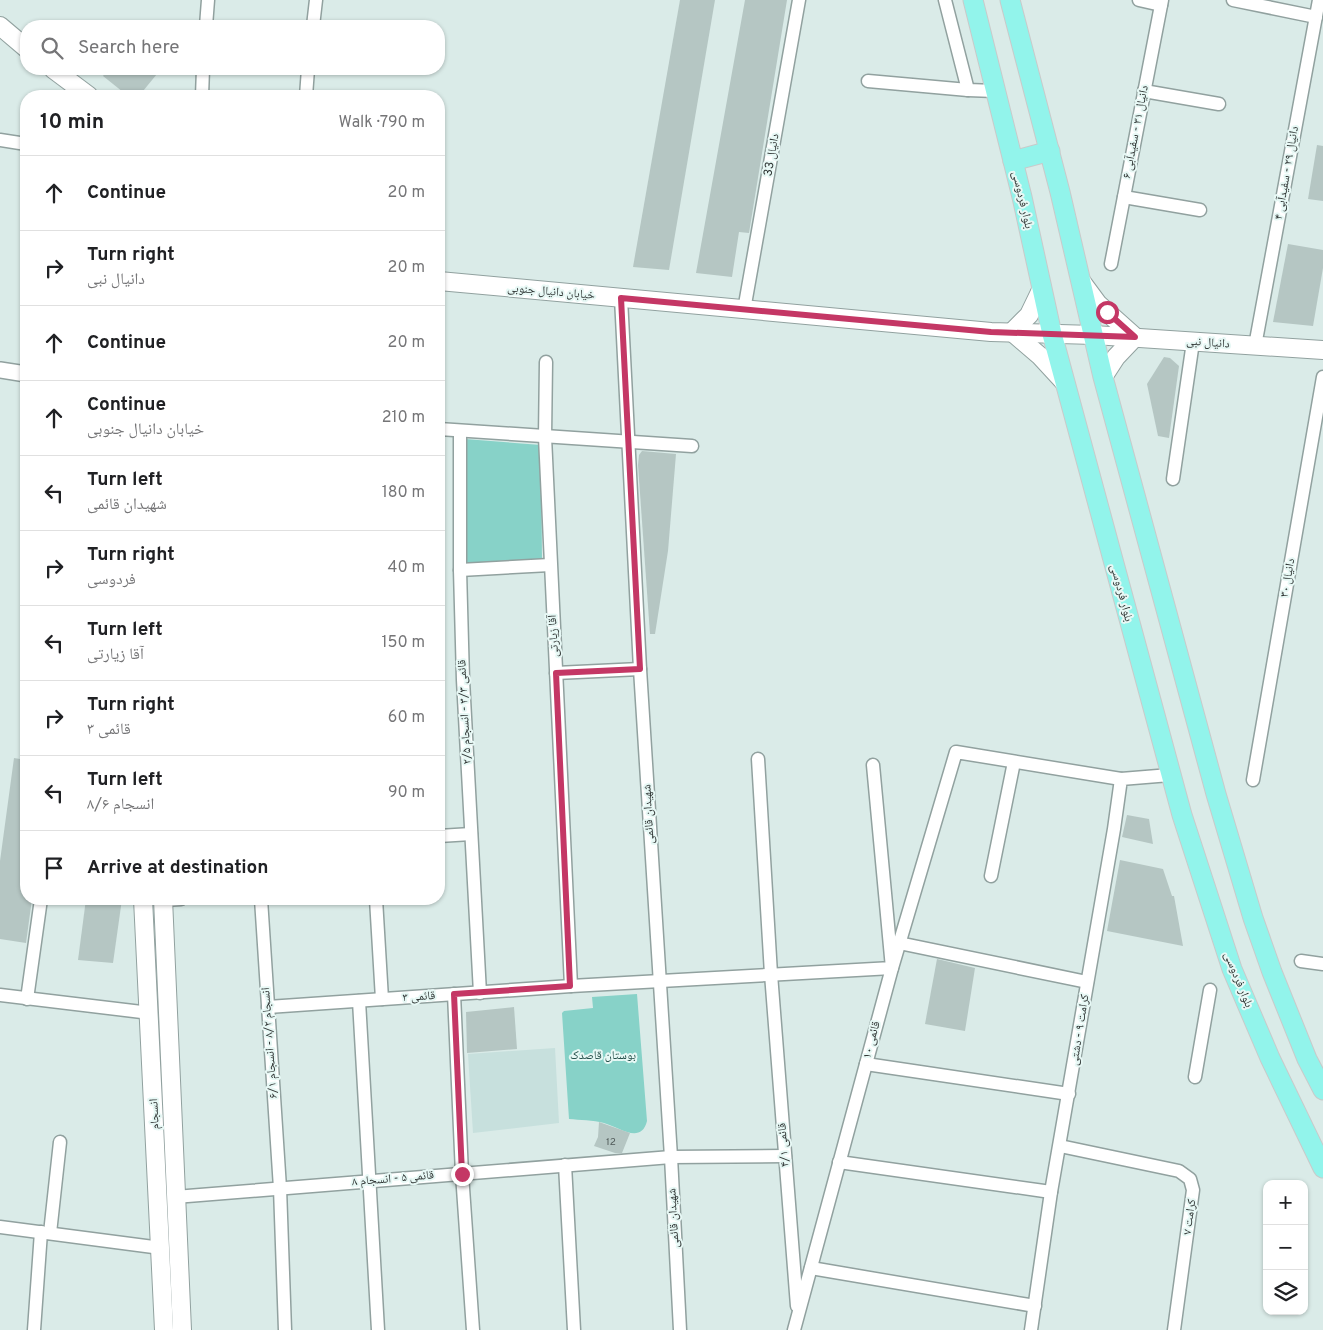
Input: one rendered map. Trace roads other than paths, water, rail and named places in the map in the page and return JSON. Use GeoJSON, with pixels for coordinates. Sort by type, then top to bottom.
{"type":"FeatureCollection","features":[{"type":"Feature","properties":{"kind":"main road","name":"بلوار فردوسی"},"geometry":{"type":"LineString","coordinates":[[972,0],[1013,161],[1064,382],[1170,775],[1232,969],[1270,1058],[1323,1168]]}},
{"type":"Feature","properties":{"kind":"main road"},"geometry":{"type":"LineString","coordinates":[[1010,0],[1050,151],[1103,377],[1214,785],[1253,918],[1285,1006],[1307,1059],[1323,1090]]}},
{"type":"Feature","properties":{"kind":"main road"},"geometry":{"type":"LineString","coordinates":[[0,26],[20,43]]}},
{"type":"Feature","properties":{"kind":"main road"},"geometry":{"type":"LineString","coordinates":[[53,75],[64,90]]}},
{"type":"Feature","properties":{"kind":"main road"},"geometry":{"type":"LineString","coordinates":[[61,75],[81,90]]}},
{"type":"Feature","properties":{"kind":"main road"},"geometry":{"type":"LineString","coordinates":[[1013,161],[1050,151]]}},
{"type":"Feature","properties":{"kind":"main road","name":"خیابان دانیال جنوبی"},"geometry":{"type":"LineString","coordinates":[[445,282],[991,332],[1094,335]]}},
{"type":"Feature","properties":{"kind":"main road"},"geometry":{"type":"LineString","coordinates":[[1081,282],[1098,304],[1135,337],[1116,357],[1103,377]]}},
{"type":"Feature","properties":{"kind":"main road"},"geometry":{"type":"LineString","coordinates":[[1042,288],[1029,315],[1012,332],[1040,356],[1064,382]]}},
{"type":"Feature","properties":{"kind":"main road","name":"دانیال نبی"},"geometry":{"type":"LineString","coordinates":[[1094,335],[1323,350]]}},
{"type":"Feature","properties":{"kind":"main road","name":"انسجام"},"geometry":{"type":"LineString","coordinates":[[143,905],[164,1330]]}},
{"type":"Feature","properties":{"kind":"main road","name":"انسجام"},"geometry":{"type":"LineString","coordinates":[[169,905],[175,1197],[182,1330]]}},
{"type":"Feature","properties":{"kind":"street"},"geometry":{"type":"LineString","coordinates":[[206,20],[208,0]]}},
{"type":"Feature","properties":{"kind":"street"},"geometry":{"type":"LineString","coordinates":[[314,20],[316,0]]}},
{"type":"Feature","properties":{"kind":"street","name":"دانیال 33"},"geometry":{"type":"LineString","coordinates":[[744,310],[799,0]]}},
{"type":"Feature","properties":{"kind":"street"},"geometry":{"type":"LineString","coordinates":[[945,0],[968,90]]}},
{"type":"Feature","properties":{"kind":"street"},"geometry":{"type":"LineString","coordinates":[[1139,0],[1161,2]]}},
{"type":"Feature","properties":{"kind":"street"},"geometry":{"type":"LineString","coordinates":[[1233,0],[1319,8]]}},
{"type":"Feature","properties":{"kind":"street","name":"دانیال ۳۱ - سفیدآبی ۶"},"geometry":{"type":"LineString","coordinates":[[1111,264],[1161,2]]}},
{"type":"Feature","properties":{"kind":"street","name":"دانیال ۲۹ - سفیدآبی ۴"},"geometry":{"type":"LineString","coordinates":[[1255,346],[1319,8]]}},
{"type":"Feature","properties":{"kind":"street"},"geometry":{"type":"LineString","coordinates":[[202,90],[203,75]]}},
{"type":"Feature","properties":{"kind":"street"},"geometry":{"type":"LineString","coordinates":[[306,90],[308,75]]}},
{"type":"Feature","properties":{"kind":"street"},"geometry":{"type":"LineString","coordinates":[[868,81],[995,91]]}},
{"type":"Feature","properties":{"kind":"street"},"geometry":{"type":"LineString","coordinates":[[1144,91],[1219,104]]}},
{"type":"Feature","properties":{"kind":"street"},"geometry":{"type":"LineString","coordinates":[[0,140],[20,143]]}},
{"type":"Feature","properties":{"kind":"street"},"geometry":{"type":"LineString","coordinates":[[1124,197],[1200,210]]}},
{"type":"Feature","properties":{"kind":"street","name":"شهیدان قائمی"},"geometry":{"type":"LineString","coordinates":[[621,298],[640,669],[680,1330]]}},
{"type":"Feature","properties":{"kind":"street"},"geometry":{"type":"LineString","coordinates":[[1173,479],[1193,342]]}},
{"type":"Feature","properties":{"kind":"street","name":"آقا زیارتی"},"geometry":{"type":"LineString","coordinates":[[546,362],[545,437],[570,986]]}},
{"type":"Feature","properties":{"kind":"street"},"geometry":{"type":"LineString","coordinates":[[0,370],[20,373]]}},
{"type":"Feature","properties":{"kind":"street","name":"دانیال ۳۰"},"geometry":{"type":"LineString","coordinates":[[1253,780],[1323,377]]}},
{"type":"Feature","properties":{"kind":"street"},"geometry":{"type":"LineString","coordinates":[[445,430],[692,446]]}},
{"type":"Feature","properties":{"kind":"street","name":"قائمی ۳/۳ - انسجام ۲/۵"},"geometry":{"type":"LineString","coordinates":[[460,431],[460,570],[463,680],[480,992]]}},
{"type":"Feature","properties":{"kind":"street"},"geometry":{"type":"LineString","coordinates":[[460,570],[550,566]]}},
{"type":"Feature","properties":{"kind":"street"},"geometry":{"type":"LineString","coordinates":[[556,673],[640,669]]}},
{"type":"Feature","properties":{"kind":"street","name":"قائمی ۱۰"},"geometry":{"type":"LineString","coordinates":[[794,1330],[899,943],[956,752],[1014,762]]}},
{"type":"Feature","properties":{"kind":"street","name":"قائمی ۴/۱"},"geometry":{"type":"LineString","coordinates":[[758,759],[784,1156],[798,1316]]}},
{"type":"Feature","properties":{"kind":"street"},"geometry":{"type":"LineString","coordinates":[[991,876],[1014,762],[1120,779],[1170,775]]}},
{"type":"Feature","properties":{"kind":"street"},"geometry":{"type":"LineString","coordinates":[[873,765],[892,968]]}},
{"type":"Feature","properties":{"kind":"street","name":"کرامت ۹ - دشتی"},"geometry":{"type":"LineString","coordinates":[[1031,1330],[1051,1192],[1114,829],[1120,779]]}},
{"type":"Feature","properties":{"kind":"street"},"geometry":{"type":"LineString","coordinates":[[445,836],[471,834]]}},
{"type":"Feature","properties":{"kind":"street"},"geometry":{"type":"LineString","coordinates":[[27,999],[40,905]]}},
{"type":"Feature","properties":{"kind":"street","name":"انسجام ۸/۲ - انسجام ۶/۱"},"geometry":{"type":"LineString","coordinates":[[261,905],[280,1188],[285,1330]]}},
{"type":"Feature","properties":{"kind":"street"},"geometry":{"type":"LineString","coordinates":[[376,905],[382,999]]}},
{"type":"Feature","properties":{"kind":"street"},"geometry":{"type":"LineString","coordinates":[[899,943],[1087,982]]}},
{"type":"Feature","properties":{"kind":"street"},"geometry":{"type":"LineString","coordinates":[[1302,961],[1323,964]]}},
{"type":"Feature","properties":{"kind":"street","name":"قائمی ۳"},"geometry":{"type":"LineString","coordinates":[[268,1007],[570,986],[892,968]]}},
{"type":"Feature","properties":{"kind":"street"},"geometry":{"type":"LineString","coordinates":[[1195,1077],[1210,990]]}},
{"type":"Feature","properties":{"kind":"street"},"geometry":{"type":"LineString","coordinates":[[454,994],[462,1174],[472,1330]]}},
{"type":"Feature","properties":{"kind":"street"},"geometry":{"type":"LineString","coordinates":[[0,995],[150,1013]]}},
{"type":"Feature","properties":{"kind":"street"},"geometry":{"type":"LineString","coordinates":[[359,1001],[378,1330]]}},
{"type":"Feature","properties":{"kind":"street"},"geometry":{"type":"LineString","coordinates":[[866,1064],[1069,1094]]}},
{"type":"Feature","properties":{"kind":"street"},"geometry":{"type":"LineString","coordinates":[[34,1330],[45,1233],[60,1142]]}},
{"type":"Feature","properties":{"kind":"street","name":"کرامت ۷"},"geometry":{"type":"LineString","coordinates":[[1060,1146],[1179,1171],[1190,1178],[1193,1190],[1174,1330]]}},
{"type":"Feature","properties":{"kind":"street","name":"قائمی ۵ - انسجام ۸"},"geometry":{"type":"LineString","coordinates":[[175,1197],[671,1157],[784,1156]]}},
{"type":"Feature","properties":{"kind":"street"},"geometry":{"type":"LineString","coordinates":[[839,1162],[1051,1192]]}},
{"type":"Feature","properties":{"kind":"street"},"geometry":{"type":"LineString","coordinates":[[565,1165],[574,1330]]}},
{"type":"Feature","properties":{"kind":"street"},"geometry":{"type":"LineString","coordinates":[[0,1227],[161,1248]]}},
{"type":"Feature","properties":{"kind":"street"},"geometry":{"type":"LineString","coordinates":[[811,1268],[1035,1306]]}},
{"type":"Feature","properties":{"kind":"park label","name":"بوستان قاصدک"},"geometry":{"type":"Point","coordinates":[603,1056]}}]}
